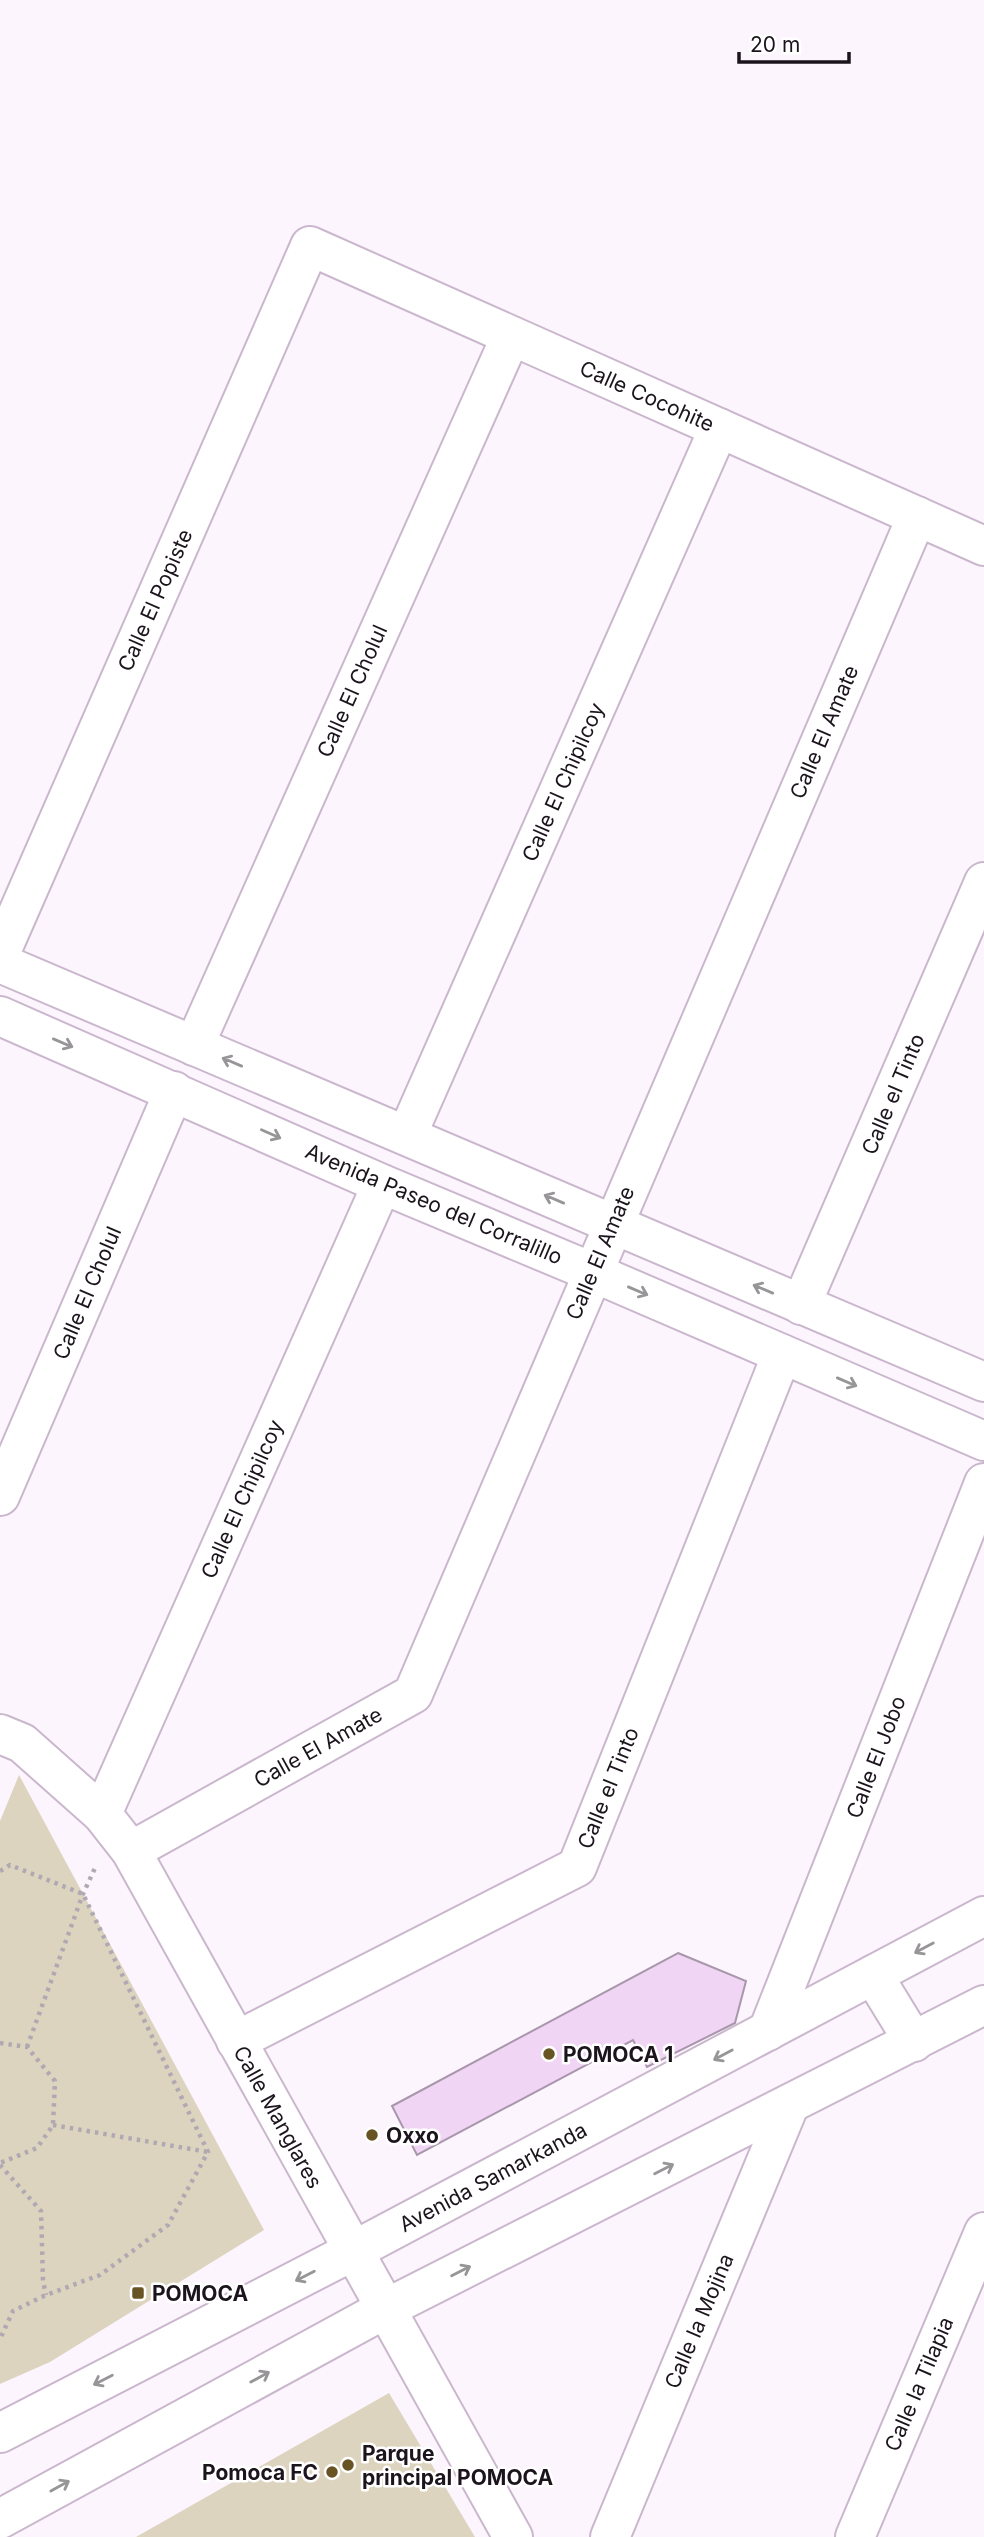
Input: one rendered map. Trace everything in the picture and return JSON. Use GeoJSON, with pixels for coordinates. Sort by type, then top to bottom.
{"type":"FeatureCollection","features":[{"type":"Feature","properties":{"kind":"street","name":"Calle Cocohite"},"geometry":{"type":"LineString","coordinates":[[310,246],[984,546]]}},
{"type":"Feature","properties":{"kind":"street","name":"Calle El Popiste"},"geometry":{"type":"LineString","coordinates":[[0,954],[310,246]]}},
{"type":"Feature","properties":{"kind":"street","name":"Calle El Cholul"},"geometry":{"type":"LineString","coordinates":[[194,1046],[511,336]]}},
{"type":"Feature","properties":{"kind":"street","name":"Calle El Chipilcoy"},"geometry":{"type":"LineString","coordinates":[[407,1135],[719,428]]}},
{"type":"Feature","properties":{"kind":"street","name":"Calle El Amate"},"geometry":{"type":"LineString","coordinates":[[131,1852],[413,1694],[917,516]]}},
{"type":"Feature","properties":{"kind":"street","name":"Calle el Tinto"},"geometry":{"type":"LineString","coordinates":[[801,1305],[984,882]]}},
{"type":"Feature","properties":{"kind":"street"},"geometry":{"type":"LineString","coordinates":[[0,963],[984,1382]]}},
{"type":"Feature","properties":{"kind":"street","name":"Avenida Paseo del Corralillo"},"geometry":{"type":"LineString","coordinates":[[0,1016],[382,1184],[984,1441]]}},
{"type":"Feature","properties":{"kind":"street","name":"Calle El Cholul"},"geometry":{"type":"LineString","coordinates":[[0,1496],[174,1091]]}},
{"type":"Feature","properties":{"kind":"street","name":"Calle El Chipilcoy"},"geometry":{"type":"LineString","coordinates":[[102,1814],[382,1184]]}},
{"type":"Feature","properties":{"kind":"street","name":"Calle el Tinto"},"geometry":{"type":"LineString","coordinates":[[236,2041],[577,1867],[782,1354]]}},
{"type":"Feature","properties":{"kind":"street","name":"Calle El Jobo"},"geometry":{"type":"LineString","coordinates":[[768,2031],[984,1483]]}},
{"type":"Feature","properties":{"kind":"street","name":"Calle Manglares"},"geometry":{"type":"LineString","coordinates":[[0,1734],[22,1743],[102,1814],[131,1852],[513,2537]]}},
{"type":"Feature","properties":{"kind":"street","name":"Avenida Samarkanda"},"geometry":{"type":"LineString","coordinates":[[0,2433],[353,2251],[984,1916]]}},
{"type":"Feature","properties":{"kind":"street"},"geometry":{"type":"LineString","coordinates":[[873,1975],[914,2042]]}},
{"type":"Feature","properties":{"kind":"street"},"geometry":{"type":"LineString","coordinates":[[0,2519],[386,2309],[984,2005]]}},
{"type":"Feature","properties":{"kind":"street","name":"Calle la Mojina"},"geometry":{"type":"LineString","coordinates":[[610,2537],[789,2106]]}},
{"type":"Feature","properties":{"kind":"street","name":"Calle la Tilapia"},"geometry":{"type":"LineString","coordinates":[[855,2537],[984,2232]]}},
{"type":"Feature","properties":{"kind":"path"},"geometry":{"type":"LineString","coordinates":[[0,1871],[10,1865],[83,1894],[208,2152]]}},
{"type":"Feature","properties":{"kind":"path"},"geometry":{"type":"LineString","coordinates":[[27,2047],[83,1894]]}},
{"type":"Feature","properties":{"kind":"path"},"geometry":{"type":"LineString","coordinates":[[0,2043],[27,2047],[55,2081],[54,2125],[37,2148],[0,2164],[41,2211],[43,2281],[46,2294]]}},
{"type":"Feature","properties":{"kind":"path"},"geometry":{"type":"LineString","coordinates":[[54,2125],[208,2152]]}},
{"type":"Feature","properties":{"kind":"path"},"geometry":{"type":"LineString","coordinates":[[0,2339],[13,2311],[46,2294],[100,2275],[168,2225],[208,2152]]}},
{"type":"Feature","properties":{"kind":"shaded area"},"geometry":{"type":"Polygon","coordinates":[[[19,1775],[264,2230],[50,2362],[0,2384],[0,1821],[19,1775]]]}},
{"type":"Feature","properties":{"kind":"shaded area","name":"Pomoca FC"},"geometry":{"type":"Polygon","coordinates":[[[389,2393],[475,2537],[136,2537],[389,2393]]]}},
{"type":"Feature","properties":{"kind":"building","name":"POMOCA 1"},"geometry":{"type":"Polygon","coordinates":[[[678,1953],[746,1981],[735,2023],[647,2067],[633,2040],[417,2155],[392,2106],[678,1953]]]}},
{"type":"Feature","properties":{"kind":"place","name":"POMOCA 1"},"geometry":{"type":"Point","coordinates":[549,2054]}},
{"type":"Feature","properties":{"kind":"place","name":"Oxxo"},"geometry":{"type":"Point","coordinates":[372,2135]}},
{"type":"Feature","properties":{"kind":"place","name":"POMOCA"},"geometry":{"type":"Point","coordinates":[138,2293]}},
{"type":"Feature","properties":{"kind":"place","name":"Parque principal POMOCA"},"geometry":{"type":"Point","coordinates":[348,2465]}},
{"type":"Feature","properties":{"kind":"place","name":"Pomoca FC"},"geometry":{"type":"Point","coordinates":[332,2472]}}]}
